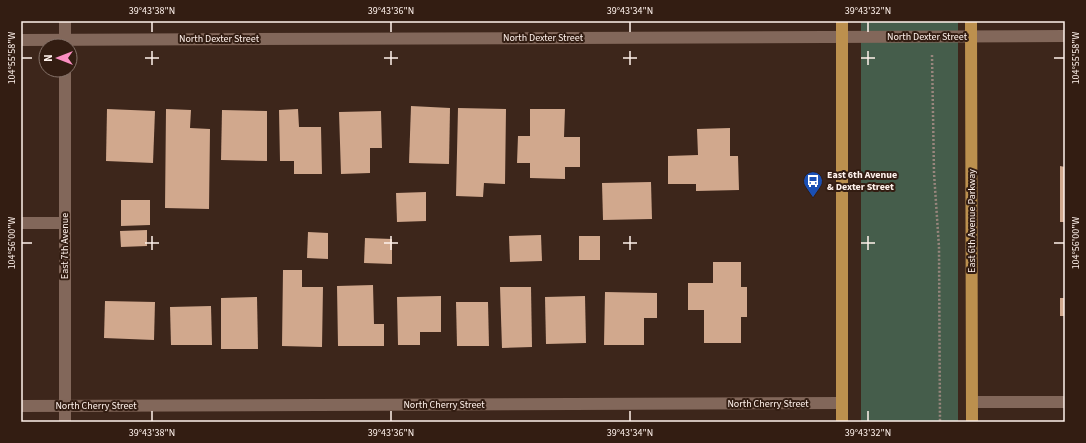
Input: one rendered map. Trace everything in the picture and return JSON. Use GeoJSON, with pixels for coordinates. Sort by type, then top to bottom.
{"type":"FeatureCollection","features":[{"type":"Feature","properties":{"kind":"main road"},"geometry":{"type":"LineString","coordinates":[[842,21],[842,422]]}},
{"type":"Feature","properties":{"kind":"main road","name":"East 6th Avenue Parkway"},"geometry":{"type":"LineString","coordinates":[[971,21],[972,422]]}},
{"type":"Feature","properties":{"kind":"street"},"geometry":{"type":"LineString","coordinates":[[65,38],[66,21]]}},
{"type":"Feature","properties":{"kind":"street","name":"North Dexter Street"},"geometry":{"type":"LineString","coordinates":[[78,43],[1065,36]]}},
{"type":"Feature","properties":{"kind":"street","name":"North Dexter Street"},"geometry":{"type":"LineString","coordinates":[[21,40],[38,41]]}},
{"type":"Feature","properties":{"kind":"street","name":"East 7th Avenue"},"geometry":{"type":"LineString","coordinates":[[65,78],[66,422]]}},
{"type":"Feature","properties":{"kind":"street"},"geometry":{"type":"LineString","coordinates":[[21,223],[65,223]]}},
{"type":"Feature","properties":{"kind":"street"},"geometry":{"type":"LineString","coordinates":[[972,402],[1065,402]]}},
{"type":"Feature","properties":{"kind":"street","name":"North Cherry Street"},"geometry":{"type":"LineString","coordinates":[[21,406],[842,403]]}},
{"type":"Feature","properties":{"kind":"path"},"geometry":{"type":"LineString","coordinates":[[931,36],[934,173],[939,247],[940,422]]}},
{"type":"Feature","properties":{"kind":"green space"},"geometry":{"type":"Polygon","coordinates":[[[861,21],[958,21],[958,422],[861,422],[861,21]]]}},
{"type":"Feature","properties":{"kind":"building"},"geometry":{"type":"Polygon","coordinates":[[[411,106],[450,108],[449,164],[409,163],[411,106]]]}},
{"type":"Feature","properties":{"kind":"building"},"geometry":{"type":"Polygon","coordinates":[[[458,108],[506,109],[505,184],[484,183],[483,197],[456,196],[458,108]]]}},
{"type":"Feature","properties":{"kind":"building"},"geometry":{"type":"Polygon","coordinates":[[[107,109],[155,111],[153,163],[106,161],[107,109]]]}},
{"type":"Feature","properties":{"kind":"building"},"geometry":{"type":"Polygon","coordinates":[[[166,109],[191,110],[190,128],[210,129],[209,209],[165,208],[166,109]]]}},
{"type":"Feature","properties":{"kind":"building"},"geometry":{"type":"Polygon","coordinates":[[[298,109],[299,127],[321,127],[322,174],[294,174],[294,161],[280,161],[279,110],[298,109]]]}},
{"type":"Feature","properties":{"kind":"building"},"geometry":{"type":"Polygon","coordinates":[[[530,109],[565,109],[564,137],[580,137],[580,167],[565,167],[565,179],[530,178],[530,163],[517,163],[518,136],[530,136],[530,109]]]}},
{"type":"Feature","properties":{"kind":"building"},"geometry":{"type":"Polygon","coordinates":[[[222,110],[267,111],[267,161],[221,160],[222,110]]]}},
{"type":"Feature","properties":{"kind":"building"},"geometry":{"type":"Polygon","coordinates":[[[381,111],[382,148],[370,148],[370,173],[341,174],[339,112],[381,111]]]}},
{"type":"Feature","properties":{"kind":"building"},"geometry":{"type":"Polygon","coordinates":[[[730,128],[730,156],[738,156],[739,190],[696,191],[696,184],[668,184],[668,156],[698,155],[697,129],[730,128]]]}},
{"type":"Feature","properties":{"kind":"building"},"geometry":{"type":"Polygon","coordinates":[[[1060,166],[1065,167],[1065,222],[1060,222],[1060,166]]]}},
{"type":"Feature","properties":{"kind":"building"},"geometry":{"type":"Polygon","coordinates":[[[651,182],[652,219],[603,220],[602,183],[651,182]]]}},
{"type":"Feature","properties":{"kind":"building"},"geometry":{"type":"Polygon","coordinates":[[[426,192],[426,221],[397,222],[396,193],[426,192]]]}},
{"type":"Feature","properties":{"kind":"building"},"geometry":{"type":"Polygon","coordinates":[[[121,200],[150,200],[150,225],[121,226],[121,200]]]}},
{"type":"Feature","properties":{"kind":"building"},"geometry":{"type":"Polygon","coordinates":[[[147,230],[147,246],[121,247],[120,231],[147,230]]]}},
{"type":"Feature","properties":{"kind":"building"},"geometry":{"type":"Polygon","coordinates":[[[308,232],[328,233],[328,259],[307,258],[308,232]]]}},
{"type":"Feature","properties":{"kind":"building"},"geometry":{"type":"Polygon","coordinates":[[[541,235],[542,261],[510,262],[509,236],[541,235]]]}},
{"type":"Feature","properties":{"kind":"building"},"geometry":{"type":"Polygon","coordinates":[[[579,236],[600,236],[600,260],[579,260],[579,236]]]}},
{"type":"Feature","properties":{"kind":"building"},"geometry":{"type":"Polygon","coordinates":[[[365,238],[392,239],[392,264],[364,263],[365,238]]]}},
{"type":"Feature","properties":{"kind":"building"},"geometry":{"type":"Polygon","coordinates":[[[713,262],[741,262],[741,287],[747,287],[747,317],[741,317],[741,343],[704,343],[704,310],[688,310],[688,283],[713,283],[713,262]]]}},
{"type":"Feature","properties":{"kind":"building"},"geometry":{"type":"Polygon","coordinates":[[[283,270],[302,270],[302,287],[323,287],[322,347],[282,346],[283,270]]]}},
{"type":"Feature","properties":{"kind":"building"},"geometry":{"type":"Polygon","coordinates":[[[373,285],[374,324],[384,324],[384,346],[338,346],[337,286],[373,285]]]}},
{"type":"Feature","properties":{"kind":"building"},"geometry":{"type":"Polygon","coordinates":[[[500,287],[531,287],[532,347],[502,348],[500,287]]]}},
{"type":"Feature","properties":{"kind":"building"},"geometry":{"type":"Polygon","coordinates":[[[605,292],[657,293],[657,318],[644,318],[644,345],[604,345],[605,292]]]}},
{"type":"Feature","properties":{"kind":"building"},"geometry":{"type":"Polygon","coordinates":[[[441,296],[441,332],[420,332],[420,345],[398,345],[397,297],[441,296]]]}},
{"type":"Feature","properties":{"kind":"building"},"geometry":{"type":"Polygon","coordinates":[[[585,296],[586,343],[546,344],[545,297],[585,296]]]}},
{"type":"Feature","properties":{"kind":"building"},"geometry":{"type":"Polygon","coordinates":[[[257,297],[258,349],[221,349],[221,298],[257,297]]]}},
{"type":"Feature","properties":{"kind":"building"},"geometry":{"type":"Polygon","coordinates":[[[1060,298],[1065,298],[1065,316],[1060,316],[1060,298]]]}},
{"type":"Feature","properties":{"kind":"building"},"geometry":{"type":"Polygon","coordinates":[[[105,301],[155,302],[154,340],[104,338],[105,301]]]}},
{"type":"Feature","properties":{"kind":"building"},"geometry":{"type":"Polygon","coordinates":[[[456,302],[488,302],[489,346],[457,346],[456,302]]]}},
{"type":"Feature","properties":{"kind":"building"},"geometry":{"type":"Polygon","coordinates":[[[211,306],[212,345],[171,345],[170,307],[211,306]]]}},
{"type":"Feature","properties":{"kind":"place","name":"East 6th Avenue & Dexter Street"},"geometry":{"type":"Point","coordinates":[813,198]}}]}
